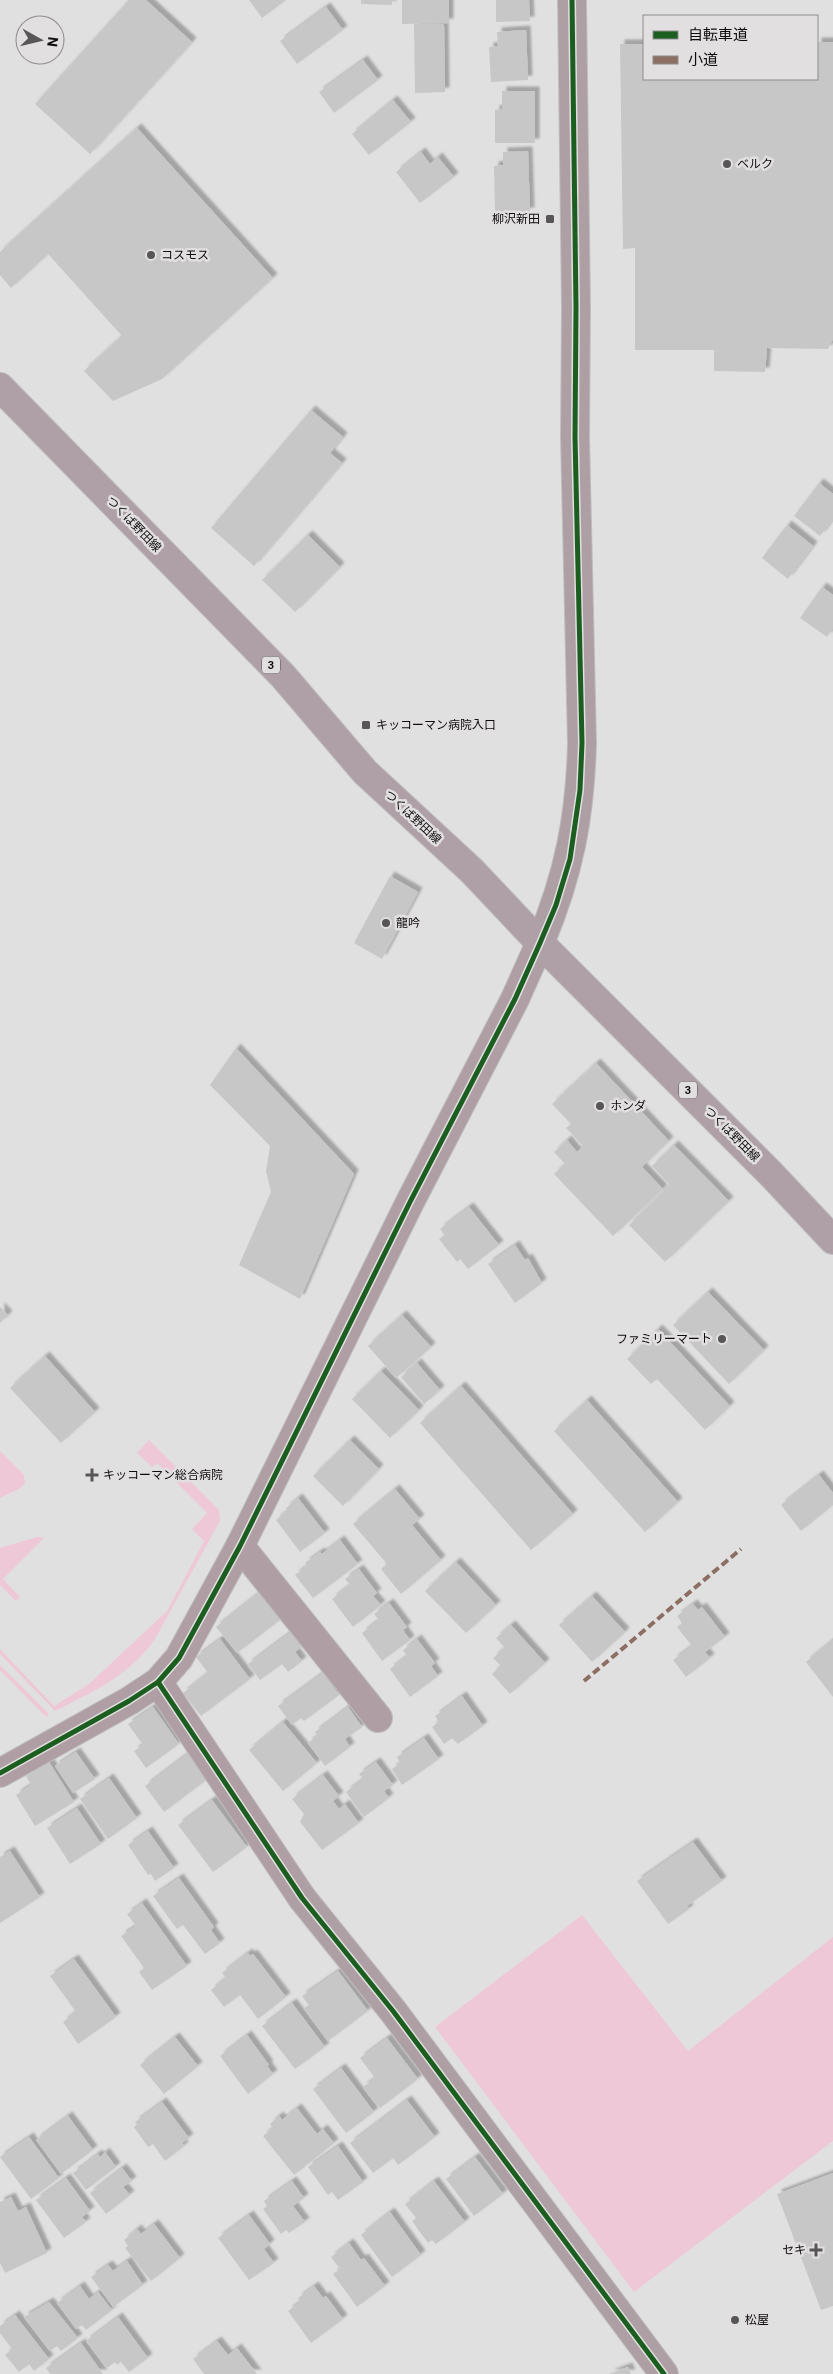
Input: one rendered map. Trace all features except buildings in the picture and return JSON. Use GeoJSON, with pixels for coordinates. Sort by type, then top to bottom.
{"type":"FeatureCollection","features":[{"type":"Feature","properties":{"kind":"main road","name":"つくば野田線"},"geometry":{"type":"LineString","coordinates":[[0,387],[283,676],[364,772],[472,871],[540,943],[772,1174],[833,1240]]}},
{"type":"Feature","properties":{"kind":"street"},"geometry":{"type":"LineString","coordinates":[[0,1773],[129,1702],[158,1682],[179,1658],[240,1546],[410,1202],[515,999],[556,905],[570,859],[580,790],[582,743],[575,446],[576,307],[572,0]]}},
{"type":"Feature","properties":{"kind":"street"},"geometry":{"type":"LineString","coordinates":[[240,1546],[378,1718]]}},
{"type":"Feature","properties":{"kind":"street"},"geometry":{"type":"LineString","coordinates":[[158,1682],[302,1898],[393,2011],[664,2374]]}},
{"type":"Feature","properties":{"kind":"shaded area"},"geometry":{"type":"Polygon","coordinates":[[[149,1440],[219,1510],[220,1521],[155,1639],[145,1652],[110,1681],[55,1711],[0,1654],[0,1649],[54,1706],[89,1684],[167,1611],[204,1541],[192,1529],[207,1513],[157,1463],[152,1467],[137,1453],[149,1440]]]}},
{"type":"Feature","properties":{"kind":"shaded area"},"geometry":{"type":"Polygon","coordinates":[[[0,1451],[24,1475],[25,1484],[0,1498],[0,1451]]]}},
{"type":"Feature","properties":{"kind":"shaded area"},"geometry":{"type":"Polygon","coordinates":[[[37,1537],[44,1538],[3,1579],[20,1597],[16,1601],[0,1585],[0,1548],[37,1537]]]}},
{"type":"Feature","properties":{"kind":"shaded area"},"geometry":{"type":"Polygon","coordinates":[[[0,1665],[49,1714],[46,1717],[0,1670],[0,1665]]]}},
{"type":"Feature","properties":{"kind":"shaded area"},"geometry":{"type":"Polygon","coordinates":[[[582,1915],[688,2051],[833,1937],[833,2141],[634,2292],[435,2027],[582,1915]]]}},
{"type":"Feature","properties":{"kind":"marked path"},"geometry":{"type":"LineString","coordinates":[[584,1681],[741,1549]]}},
{"type":"Feature","properties":{"kind":"cycle path"},"geometry":{"type":"LineString","coordinates":[[0,1773],[129,1701],[158,1682],[179,1658],[240,1546],[410,1202],[515,999],[556,905],[570,859],[580,790],[582,743],[575,437],[576,307],[572,0]]}},
{"type":"Feature","properties":{"kind":"cycle path"},"geometry":{"type":"LineString","coordinates":[[158,1682],[302,1898],[393,2011],[664,2374]]}},
{"type":"Feature","properties":{"kind":"place","name":"ベルク"},"geometry":{"type":"Point","coordinates":[727,164]}},
{"type":"Feature","properties":{"kind":"place","name":"柳沢新田"},"geometry":{"type":"Point","coordinates":[550,219]}},
{"type":"Feature","properties":{"kind":"place","name":"コスモス"},"geometry":{"type":"Point","coordinates":[151,255]}},
{"type":"Feature","properties":{"kind":"place","name":"キッコーマン病院入口"},"geometry":{"type":"Point","coordinates":[366,725]}},
{"type":"Feature","properties":{"kind":"place","name":"龍吟"},"geometry":{"type":"Point","coordinates":[386,923]}},
{"type":"Feature","properties":{"kind":"place","name":"ホンダ"},"geometry":{"type":"Point","coordinates":[600,1106]}},
{"type":"Feature","properties":{"kind":"place","name":"ファミリーマート"},"geometry":{"type":"Point","coordinates":[722,1339]}},
{"type":"Feature","properties":{"kind":"place","name":"キッコーマン総合病院"},"geometry":{"type":"Point","coordinates":[92,1475]}},
{"type":"Feature","properties":{"kind":"place","name":"セキ"},"geometry":{"type":"Point","coordinates":[816,2250]}},
{"type":"Feature","properties":{"kind":"place","name":"松屋"},"geometry":{"type":"Point","coordinates":[735,2320]}}]}
